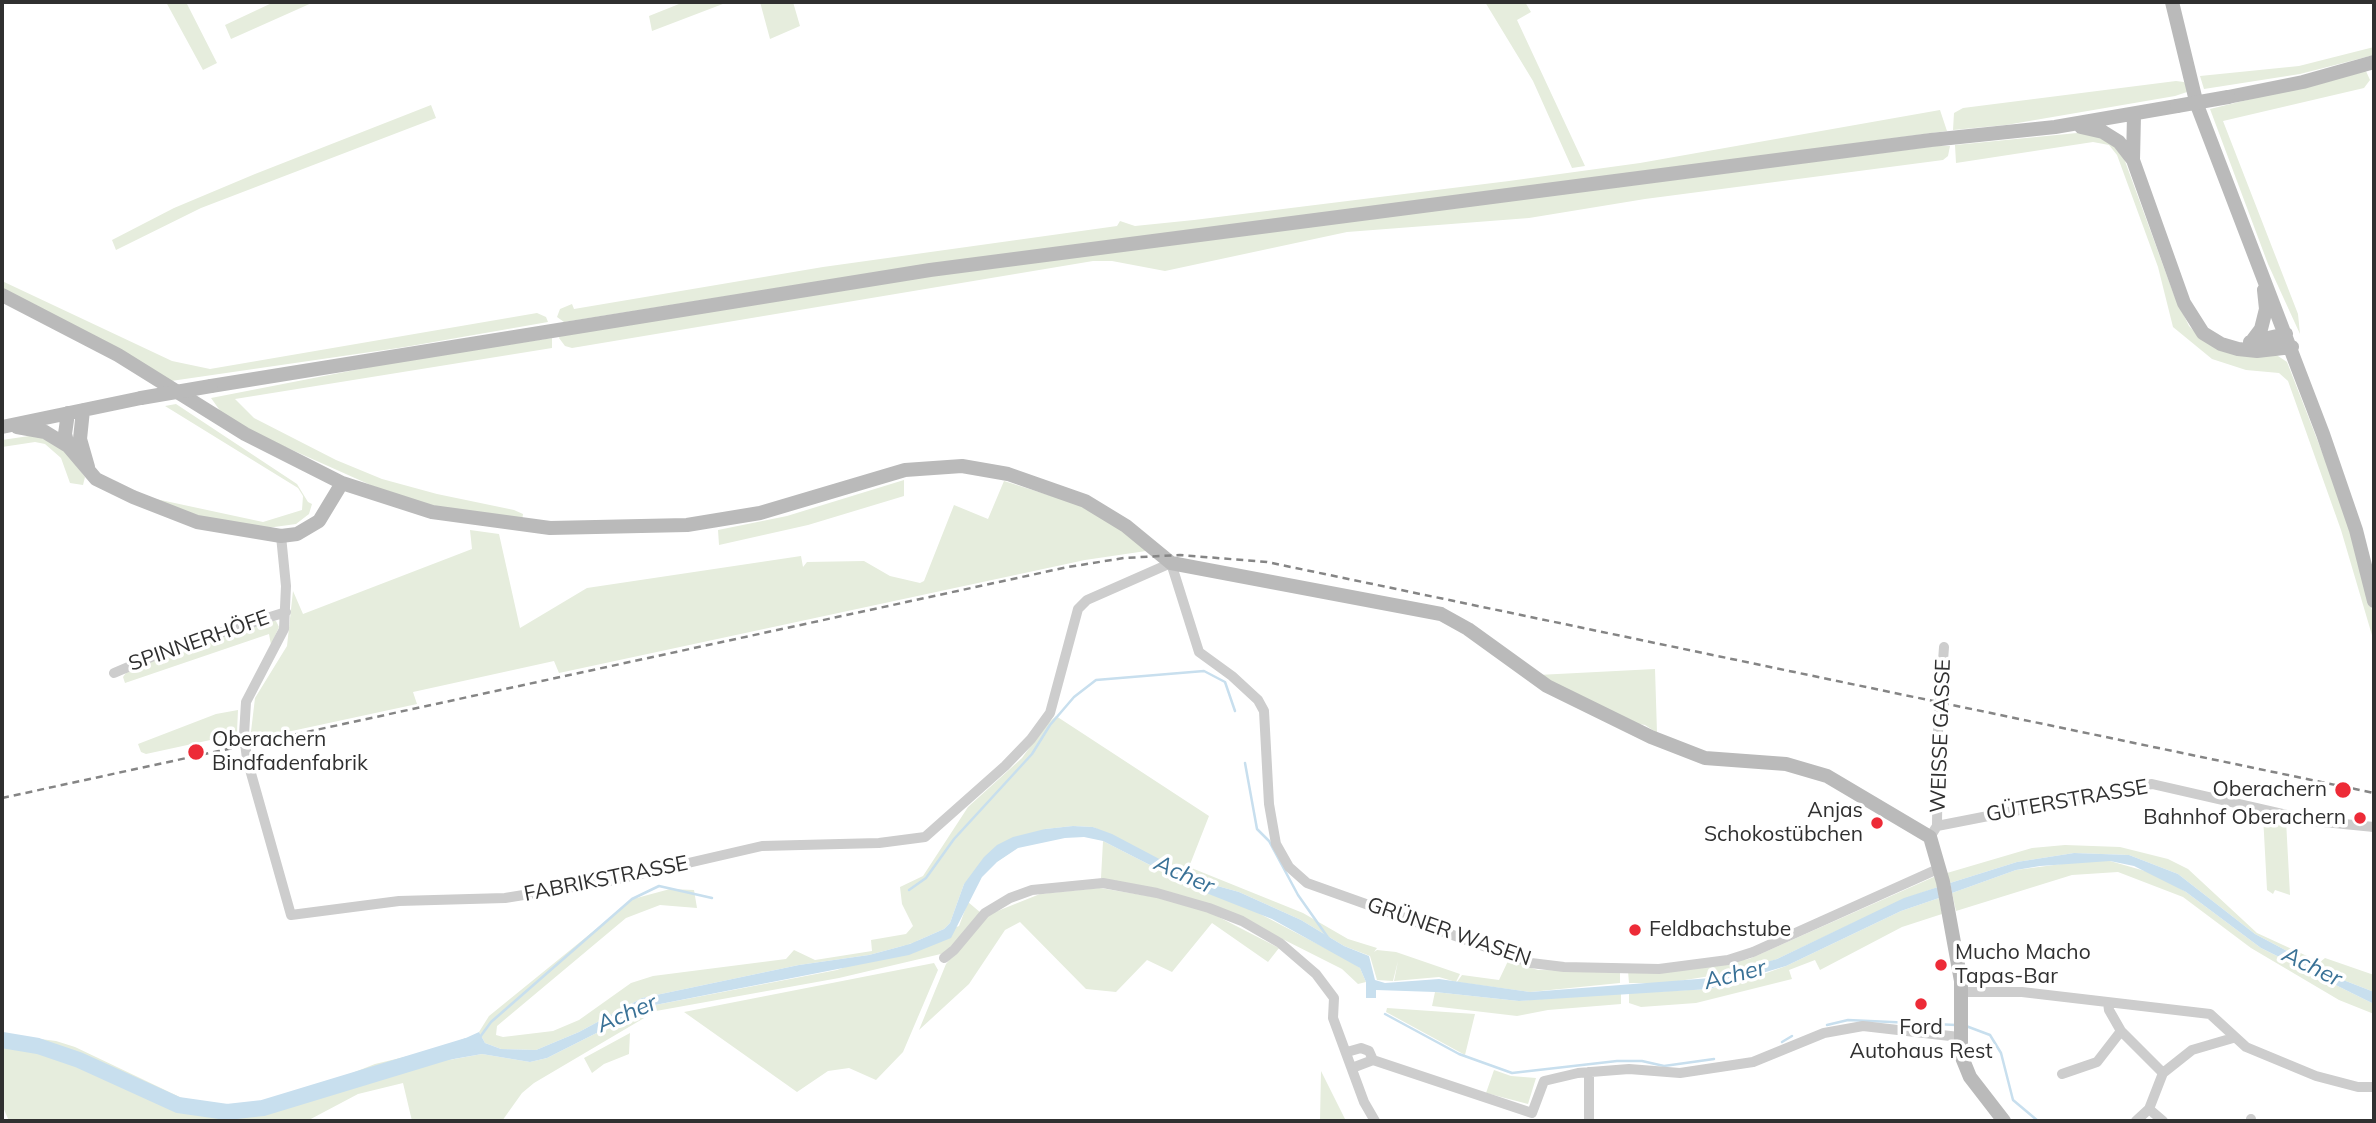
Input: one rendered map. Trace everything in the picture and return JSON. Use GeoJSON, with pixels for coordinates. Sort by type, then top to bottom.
{"type":"FeatureCollection","features":[{"type":"Feature","properties":{"kind":"main road"},"geometry":{"type":"LineString","coordinates":[[2172,2],[2197,105],[2289,341],[2356,530],[2374,601]]}},
{"type":"Feature","properties":{"kind":"main road"},"geometry":{"type":"LineString","coordinates":[[5,427],[211,386],[944,268],[2127,116],[2303,82],[2374,62]]}},
{"type":"Feature","properties":{"kind":"main road"},"geometry":{"type":"LineString","coordinates":[[2127,116],[2133,160],[2184,303],[2203,332],[2221,344],[2257,351],[2289,341]]}},
{"type":"Feature","properties":{"kind":"main road"},"geometry":{"type":"LineString","coordinates":[[2119,142],[2127,116]]}},
{"type":"Feature","properties":{"kind":"main road"},"geometry":{"type":"LineString","coordinates":[[2055,127],[2088,127],[2119,142],[2133,160]]}},
{"type":"Feature","properties":{"kind":"main road"},"geometry":{"type":"LineString","coordinates":[[2238,349],[2252,341],[2262,329],[2266,309],[2262,270]]}},
{"type":"Feature","properties":{"kind":"main road"},"geometry":{"type":"LineString","coordinates":[[2,295],[118,355],[245,434],[342,483],[432,512],[550,528],[687,525],[760,513],[905,470],[962,466],[1008,474],[1085,501],[1126,526],[1171,562],[1441,614],[1468,629],[1548,686],[1651,737],[1705,758],[1786,764],[1827,776],[1934,831],[1962,992],[1961,1055],[1970,1077],[2004,1121]]}},
{"type":"Feature","properties":{"kind":"main road"},"geometry":{"type":"LineString","coordinates":[[2252,341],[2289,341]]}},
{"type":"Feature","properties":{"kind":"main road"},"geometry":{"type":"LineString","coordinates":[[83,410],[80,439],[88,469]]}},
{"type":"Feature","properties":{"kind":"main road"},"geometry":{"type":"LineString","coordinates":[[68,413],[65,435],[68,446]]}},
{"type":"Feature","properties":{"kind":"main road"},"geometry":{"type":"LineString","coordinates":[[5,427],[45,432],[68,446],[96,479],[133,497],[197,522],[281,537],[308,530],[319,520],[342,483]]}},
{"type":"Feature","properties":{"kind":"street","name":"FABRIKSTRASSE"},"geometry":{"type":"LineString","coordinates":[[281,537],[286,612],[284,629],[246,702],[244,735],[247,759],[291,915],[399,901],[505,898],[610,881],[762,846],[878,843],[925,836],[1005,766],[1031,739],[1049,713],[1078,609],[1087,600],[1171,562]]}},
{"type":"Feature","properties":{"kind":"street","name":"GRÜNER WASEN"},"geometry":{"type":"LineString","coordinates":[[1171,562],[1199,652],[1232,676],[1258,700],[1264,711],[1269,804],[1276,844],[1289,867],[1307,883],[1531,963],[1564,967],[1659,969],[1717,962],[1754,952],[1941,875]]}},
{"type":"Feature","properties":{"kind":"street","name":"SPINNERHÖFE"},"geometry":{"type":"LineString","coordinates":[[114,673],[175,647],[286,612]]}},
{"type":"Feature","properties":{"kind":"street","name":"WEISSE GASSE"},"geometry":{"type":"LineString","coordinates":[[1934,831],[1944,647]]}},
{"type":"Feature","properties":{"kind":"street","name":"GÜTERSTRASSE"},"geometry":{"type":"LineString","coordinates":[[1934,831],[2152,784],[2314,821],[2374,827]]}},
{"type":"Feature","properties":{"kind":"street"},"geometry":{"type":"LineString","coordinates":[[944,958],[985,913],[1010,898],[1032,890],[1103,883],[1157,893],[1209,908],[1242,921],[1280,943],[1316,974],[1334,998],[1333,1018],[1364,1102],[1375,1121]]}},
{"type":"Feature","properties":{"kind":"street"},"geometry":{"type":"LineString","coordinates":[[1962,992],[2022,992],[2210,1014],[2233,1038],[2246,1047],[2316,1076],[2358,1087],[2374,1087]]}},
{"type":"Feature","properties":{"kind":"street"},"geometry":{"type":"LineString","coordinates":[[2108,1003],[2121,1031],[2163,1073]]}},
{"type":"Feature","properties":{"kind":"street"},"geometry":{"type":"LineString","coordinates":[[1352,1068],[1373,1060],[1531,1117],[1544,1081],[1589,1072],[1629,1069],[1680,1073],[1753,1062],[1824,1033],[1863,1026],[1960,1028]]}},
{"type":"Feature","properties":{"kind":"street"},"geometry":{"type":"LineString","coordinates":[[2062,1074],[2097,1062],[2121,1031]]}},
{"type":"Feature","properties":{"kind":"street"},"geometry":{"type":"LineString","coordinates":[[2136,1121],[2149,1110],[2163,1073],[2192,1050],[2233,1038]]}},
{"type":"Feature","properties":{"kind":"street"},"geometry":{"type":"LineString","coordinates":[[1347,1052],[1361,1048],[1369,1051],[1373,1060]]}},
{"type":"Feature","properties":{"kind":"street"},"geometry":{"type":"LineString","coordinates":[[1589,1072],[1589,1121]]}},
{"type":"Feature","properties":{"kind":"street"},"geometry":{"type":"LineString","coordinates":[[2149,1110],[2163,1121]]}},
{"type":"Feature","properties":{"kind":"green space"},"geometry":{"type":"Polygon","coordinates":[[[166,2],[186,2],[217,63],[203,70],[166,2]]]}},
{"type":"Feature","properties":{"kind":"green space"},"geometry":{"type":"Polygon","coordinates":[[[274,2],[314,2],[231,39],[225,25],[274,2]]]}},
{"type":"Feature","properties":{"kind":"green space"},"geometry":{"type":"Polygon","coordinates":[[[684,2],[728,2],[652,31],[649,16],[684,2]]]}},
{"type":"Feature","properties":{"kind":"green space"},"geometry":{"type":"Polygon","coordinates":[[[760,2],[793,2],[800,26],[770,39],[760,2]]]}},
{"type":"Feature","properties":{"kind":"green space"},"geometry":{"type":"Polygon","coordinates":[[[1485,2],[1525,2],[1531,12],[1517,20],[1585,166],[1572,168],[1533,81],[1485,2]]]}},
{"type":"Feature","properties":{"kind":"green space"},"geometry":{"type":"Polygon","coordinates":[[[2374,47],[2374,55],[2300,74],[2204,89],[2200,76],[2299,66],[2374,47]]]}},
{"type":"Feature","properties":{"kind":"green space"},"geometry":{"type":"Polygon","coordinates":[[[2366,71],[2370,80],[2364,88],[2223,121],[2298,314],[2300,334],[2268,264],[2210,109],[2366,71]]]}},
{"type":"Feature","properties":{"kind":"green space"},"geometry":{"type":"Polygon","coordinates":[[[2184,82],[2190,91],[2175,96],[2006,125],[1953,130],[1954,113],[1963,108],[2184,82]]]}},
{"type":"Feature","properties":{"kind":"green space"},"geometry":{"type":"Polygon","coordinates":[[[431,105],[436,118],[201,208],[116,250],[112,240],[174,208],[431,105]]]}},
{"type":"Feature","properties":{"kind":"green space"},"geometry":{"type":"Polygon","coordinates":[[[1940,110],[1947,131],[828,280],[564,322],[557,317],[560,309],[572,304],[574,309],[823,267],[1117,226],[1120,221],[1135,226],[1194,220],[1509,181],[1640,163],[1940,110]]]}},
{"type":"Feature","properties":{"kind":"green space"},"geometry":{"type":"Polygon","coordinates":[[[2087,132],[2100,134],[2122,153],[2174,295],[2189,326],[2203,340],[2275,354],[2287,362],[2338,493],[2374,618],[2374,642],[2341,530],[2288,381],[2279,373],[2246,370],[2212,359],[2173,327],[2158,267],[2117,155],[2109,145],[2093,142],[1956,163],[1955,145],[2087,132]]]}},
{"type":"Feature","properties":{"kind":"green space"},"geometry":{"type":"Polygon","coordinates":[[[1950,146],[1948,156],[1943,160],[1645,199],[1529,218],[1347,232],[1165,271],[1112,261],[1093,261],[572,348],[565,346],[559,338],[560,335],[945,274],[1950,146]]]}},
{"type":"Feature","properties":{"kind":"green space"},"geometry":{"type":"Polygon","coordinates":[[[2,281],[172,361],[210,369],[537,313],[546,317],[548,322],[405,347],[171,381],[2,290],[2,281]]]}},
{"type":"Feature","properties":{"kind":"green space"},"geometry":{"type":"Polygon","coordinates":[[[552,338],[552,348],[235,399],[254,418],[336,460],[382,479],[514,510],[523,514],[522,521],[425,504],[375,487],[254,433],[221,412],[211,398],[401,361],[552,338]]]}},
{"type":"Feature","properties":{"kind":"green space"},"geometry":{"type":"Polygon","coordinates":[[[176,404],[297,484],[312,504],[309,514],[296,524],[267,528],[208,520],[142,496],[263,522],[302,510],[303,496],[298,488],[165,406],[176,404]]]}},
{"type":"Feature","properties":{"kind":"green space"},"geometry":{"type":"Polygon","coordinates":[[[36,435],[60,445],[85,477],[83,485],[70,483],[61,458],[45,444],[35,442],[2,447],[2,440],[36,435]]]}},
{"type":"Feature","properties":{"kind":"green space"},"geometry":{"type":"Polygon","coordinates":[[[904,480],[904,496],[808,525],[719,545],[718,530],[787,516],[904,480]]]}},
{"type":"Feature","properties":{"kind":"green space"},"geometry":{"type":"Polygon","coordinates":[[[1004,481],[1077,504],[1127,533],[1146,551],[1085,560],[559,673],[554,661],[413,692],[417,704],[250,740],[255,698],[287,646],[293,591],[303,614],[472,549],[470,530],[499,534],[520,628],[587,588],[801,556],[803,567],[807,562],[864,561],[890,576],[920,583],[924,581],[954,505],[988,519],[1004,481]]]}},
{"type":"Feature","properties":{"kind":"green space"},"geometry":{"type":"Polygon","coordinates":[[[270,620],[276,621],[279,627],[271,645],[269,634],[125,683],[123,677],[130,667],[270,620]]]}},
{"type":"Feature","properties":{"kind":"green space"},"geometry":{"type":"Polygon","coordinates":[[[1655,669],[1657,733],[1645,725],[1628,722],[1538,675],[1655,669]]]}},
{"type":"Feature","properties":{"kind":"green space"},"geometry":{"type":"Polygon","coordinates":[[[238,710],[237,732],[146,754],[141,752],[138,744],[216,714],[238,710]]]}},
{"type":"Feature","properties":{"kind":"green space"},"geometry":{"type":"Polygon","coordinates":[[[1056,716],[1209,816],[1189,867],[1303,913],[1348,939],[1377,948],[1374,952],[1396,952],[1460,974],[1456,982],[1439,977],[1394,981],[1398,961],[1393,981],[1377,980],[1370,956],[1344,946],[1301,920],[1239,892],[1203,882],[1093,827],[1073,826],[1045,829],[964,884],[950,923],[944,929],[910,944],[869,955],[799,965],[642,998],[579,1032],[536,1050],[501,1049],[485,1043],[479,1032],[489,1016],[633,899],[670,889],[694,890],[697,908],[660,905],[626,918],[497,1026],[496,1035],[503,1037],[553,1031],[579,1020],[631,983],[653,976],[786,959],[794,950],[815,960],[872,951],[871,940],[906,934],[913,926],[902,904],[900,887],[923,876],[968,807],[1022,758],[1045,726],[1056,716]]]}},
{"type":"Feature","properties":{"kind":"green space"},"geometry":{"type":"Polygon","coordinates":[[[2263,815],[2286,820],[2290,895],[2275,890],[2273,894],[2267,890],[2263,815]]]}},
{"type":"Feature","properties":{"kind":"green space"},"geometry":{"type":"Polygon","coordinates":[[[1103,841],[1201,891],[1243,905],[1350,961],[1360,968],[1366,982],[1358,984],[1342,969],[1227,911],[1165,891],[1101,878],[1103,841]]]}},
{"type":"Feature","properties":{"kind":"green space"},"geometry":{"type":"Polygon","coordinates":[[[2065,845],[2120,847],[2168,859],[2188,869],[2257,933],[2320,962],[2325,958],[2374,975],[2374,992],[2338,978],[2255,934],[2178,874],[2129,855],[2074,853],[2017,862],[1950,883],[1947,873],[2032,848],[2065,845]]]}},
{"type":"Feature","properties":{"kind":"green space"},"geometry":{"type":"Polygon","coordinates":[[[2084,861],[2110,861],[2159,875],[2261,948],[2374,1004],[2374,1014],[2339,1000],[2251,948],[2183,897],[2118,872],[2072,875],[1956,911],[1952,893],[2016,870],[2084,861]]]}},
{"type":"Feature","properties":{"kind":"green space"},"geometry":{"type":"Polygon","coordinates":[[[1936,876],[1938,887],[1904,899],[1777,959],[1742,971],[1666,983],[1629,983],[1628,971],[1694,968],[1749,959],[1936,876]]]}},
{"type":"Feature","properties":{"kind":"green space"},"geometry":{"type":"Polygon","coordinates":[[[1100,888],[1160,898],[1211,913],[1279,948],[1268,962],[1212,923],[1172,972],[1147,960],[1116,992],[1086,989],[1020,922],[1005,930],[969,984],[919,1030],[946,964],[985,916],[1040,894],[1100,888]]]}},
{"type":"Feature","properties":{"kind":"green space"},"geometry":{"type":"Polygon","coordinates":[[[1939,898],[1942,914],[1902,927],[1820,970],[1815,960],[1789,970],[1792,979],[1696,1003],[1641,1007],[1629,1003],[1629,993],[1709,989],[1744,981],[1786,966],[1901,911],[1939,898]]]}},
{"type":"Feature","properties":{"kind":"green space"},"geometry":{"type":"Polygon","coordinates":[[[968,902],[981,913],[945,953],[839,978],[656,1011],[534,1083],[522,1093],[502,1121],[412,1121],[403,1083],[358,1094],[307,1121],[9,1121],[2,1105],[2,1034],[56,1041],[75,1047],[184,1099],[223,1105],[261,1102],[332,1081],[375,1064],[446,1047],[449,1060],[482,1054],[530,1062],[547,1058],[650,1006],[837,970],[959,926],[968,902]]]}},
{"type":"Feature","properties":{"kind":"green space"},"geometry":{"type":"Polygon","coordinates":[[[1508,961],[1538,970],[1620,971],[1620,983],[1530,992],[1457,982],[1462,975],[1499,980],[1508,961]]]}},
{"type":"Feature","properties":{"kind":"green space"},"geometry":{"type":"Polygon","coordinates":[[[934,963],[938,970],[903,1052],[876,1080],[849,1068],[828,1071],[797,1092],[684,1012],[934,963]]]}},
{"type":"Feature","properties":{"kind":"green space"},"geometry":{"type":"Polygon","coordinates":[[[1435,992],[1519,1001],[1621,992],[1621,1004],[1548,1010],[1517,1016],[1432,1006],[1435,992]]]}},
{"type":"Feature","properties":{"kind":"green space"},"geometry":{"type":"Polygon","coordinates":[[[1387,1008],[1475,1014],[1465,1055],[1386,1012],[1387,1008]]]}},
{"type":"Feature","properties":{"kind":"green space"},"geometry":{"type":"Polygon","coordinates":[[[630,1033],[629,1054],[604,1064],[592,1073],[584,1058],[630,1033]]]}},
{"type":"Feature","properties":{"kind":"green space"},"geometry":{"type":"Polygon","coordinates":[[[1494,1070],[1511,1076],[1536,1078],[1528,1104],[1486,1093],[1494,1070]]]}},
{"type":"Feature","properties":{"kind":"green space"},"geometry":{"type":"Polygon","coordinates":[[[1321,1071],[1346,1121],[1320,1121],[1321,1071]]]}},
{"type":"Feature","properties":{"kind":"water"},"geometry":{"type":"Polygon","coordinates":[[[1093,827],[1112,834],[1203,882],[1239,892],[1301,920],[1344,946],[1369,956],[1375,980],[1385,983],[1439,979],[1530,992],[1711,978],[1777,959],[1904,898],[1938,887],[1939,898],[1901,911],[1786,966],[1709,989],[1519,1001],[1435,992],[1376,990],[1376,998],[1366,998],[1366,982],[1360,968],[1272,919],[1201,891],[1103,841],[1084,837],[1065,838],[1018,848],[997,862],[982,877],[951,938],[909,955],[650,1006],[547,1058],[530,1062],[482,1054],[448,1060],[446,1047],[479,1032],[485,1043],[501,1049],[536,1050],[579,1032],[642,998],[799,965],[869,955],[910,944],[944,929],[950,923],[964,884],[984,857],[997,845],[1013,837],[1045,829],[1093,827]]]}},
{"type":"Feature","properties":{"kind":"water"},"geometry":{"type":"Polygon","coordinates":[[[2074,853],[2129,855],[2178,874],[2255,934],[2338,978],[2374,992],[2374,1004],[2261,948],[2186,892],[2134,866],[2110,861],[2040,866],[2016,870],[1952,893],[1950,883],[2017,862],[2074,853]]]}},
{"type":"Feature","properties":{"kind":"waterway"},"geometry":{"type":"LineString","coordinates":[[909,890],[926,878],[954,839],[1032,754],[1050,725],[1074,697],[1096,680],[1204,671],[1225,682],[1235,711]]}},
{"type":"Feature","properties":{"kind":"waterway"},"geometry":{"type":"LineString","coordinates":[[1245,763],[1257,829],[1269,841],[1298,895],[1329,939]]}},
{"type":"Feature","properties":{"kind":"waterway"},"geometry":{"type":"LineString","coordinates":[[480,1037],[491,1022],[632,899],[659,886],[712,898]]}},
{"type":"Feature","properties":{"kind":"waterway"},"geometry":{"type":"LineString","coordinates":[[1385,1014],[1459,1054],[1512,1073],[1617,1061],[1642,1061],[1664,1066],[1714,1059]]}},
{"type":"Feature","properties":{"kind":"waterway"},"geometry":{"type":"LineString","coordinates":[[1827,1025],[1848,1020],[1956,1025]]}},
{"type":"Feature","properties":{"kind":"waterway"},"geometry":{"type":"LineString","coordinates":[[1966,1026],[1990,1035],[2001,1053],[2013,1100],[2038,1121]]}},
{"type":"Feature","properties":{"kind":"waterway"},"geometry":{"type":"LineString","coordinates":[[1782,1042],[1792,1036]]}},
{"type":"Feature","properties":{"kind":"waterway","name":"Acher"},"geometry":{"type":"LineString","coordinates":[[2,1040],[38,1046],[79,1060],[178,1105],[227,1112],[263,1108],[467,1046]]}},
{"type":"Feature","properties":{"kind":"railway"},"geometry":{"type":"LineString","coordinates":[[2,798],[1068,567],[1124,558],[1180,555],[1267,562],[2374,793]]}},
{"type":"Feature","properties":{"kind":"place","name":"Oberachern Bindfadenfabrik"},"geometry":{"type":"Point","coordinates":[196,752]}},
{"type":"Feature","properties":{"kind":"place","name":"Oberachern"},"geometry":{"type":"Point","coordinates":[2343,790]}},
{"type":"Feature","properties":{"kind":"place","name":"Bahnhof Oberachern"},"geometry":{"type":"Point","coordinates":[2360,818]}},
{"type":"Feature","properties":{"kind":"place","name":"Anjas Schokostübchen"},"geometry":{"type":"Point","coordinates":[1877,823]}},
{"type":"Feature","properties":{"kind":"place","name":"Feldbachstube"},"geometry":{"type":"Point","coordinates":[1635,930]}},
{"type":"Feature","properties":{"kind":"place","name":"Mucho Macho Tapas-Bar"},"geometry":{"type":"Point","coordinates":[1941,965]}},
{"type":"Feature","properties":{"kind":"place","name":"Ford Autohaus Rest"},"geometry":{"type":"Point","coordinates":[1921,1004]}}]}
